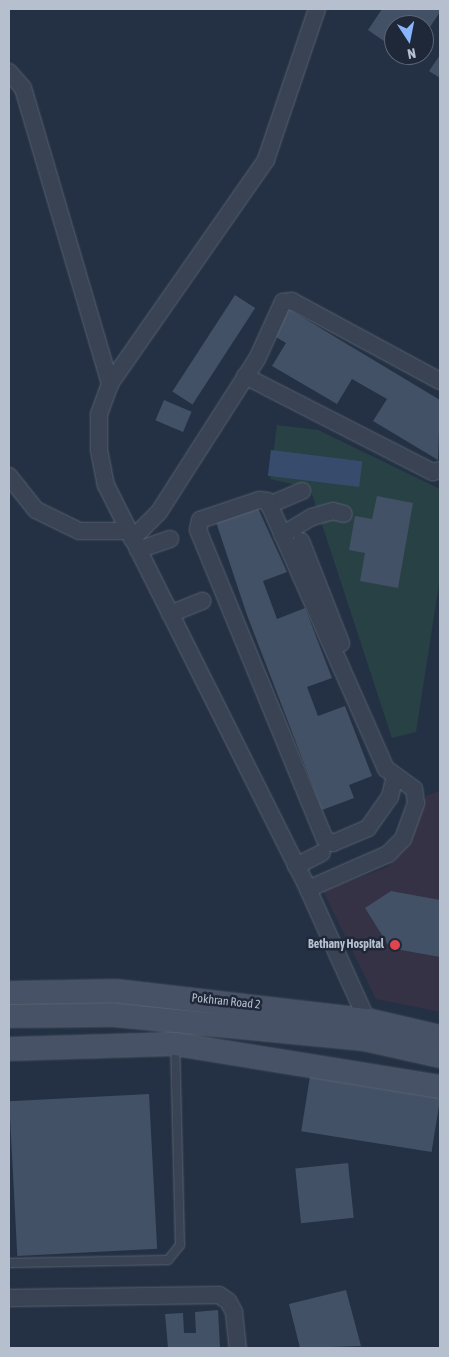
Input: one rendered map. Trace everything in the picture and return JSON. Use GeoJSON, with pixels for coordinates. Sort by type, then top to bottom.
{"type":"FeatureCollection","features":[{"type":"Feature","properties":{"kind":"main road","name":"Pokhran Road 2"},"geometry":{"type":"LineString","coordinates":[[9,993],[116,991],[365,1030],[440,1056]]}},
{"type":"Feature","properties":{"kind":"main road","name":"Pokhran Road 2"},"geometry":{"type":"LineString","coordinates":[[9,1016],[114,1014],[365,1030],[440,1037]]}},
{"type":"Feature","properties":{"kind":"main road"},"geometry":{"type":"LineString","coordinates":[[9,1049],[175,1044],[440,1087]]}},
{"type":"Feature","properties":{"kind":"street"},"geometry":{"type":"LineString","coordinates":[[316,9],[266,160],[110,384],[99,415],[99,450],[106,485],[302,879],[365,1030]]}},
{"type":"Feature","properties":{"kind":"street"},"geometry":{"type":"LineString","coordinates":[[9,72],[23,88],[110,384]]}},
{"type":"Feature","properties":{"kind":"street"},"geometry":{"type":"LineString","coordinates":[[132,540],[159,512],[245,376],[283,302],[292,300],[440,381]]}},
{"type":"Feature","properties":{"kind":"street"},"geometry":{"type":"LineString","coordinates":[[245,376],[433,472],[440,470]]}},
{"type":"Feature","properties":{"kind":"street"},"geometry":{"type":"LineString","coordinates":[[9,476],[36,510],[79,531],[132,540],[170,539]]}},
{"type":"Feature","properties":{"kind":"street"},"geometry":{"type":"LineString","coordinates":[[269,505],[302,491]]}},
{"type":"Feature","properties":{"kind":"street"},"geometry":{"type":"LineString","coordinates":[[302,879],[392,838],[414,789],[386,768],[269,505],[259,500],[200,520],[198,530],[326,839],[333,844],[368,828],[390,797],[395,776]]}},
{"type":"Feature","properties":{"kind":"street"},"geometry":{"type":"LineString","coordinates":[[282,535],[319,515],[333,511],[344,514]]}},
{"type":"Feature","properties":{"kind":"street"},"geometry":{"type":"LineString","coordinates":[[301,541],[343,647],[336,658]]}},
{"type":"Feature","properties":{"kind":"street"},"geometry":{"type":"LineString","coordinates":[[170,614],[202,601]]}},
{"type":"Feature","properties":{"kind":"street"},"geometry":{"type":"LineString","coordinates":[[302,879],[322,853]]}},
{"type":"Feature","properties":{"kind":"street"},"geometry":{"type":"LineString","coordinates":[[9,1298],[219,1295],[228,1301],[234,1312],[238,1348]]}},
{"type":"Feature","properties":{"kind":"lane"},"geometry":{"type":"LineString","coordinates":[[9,1263],[168,1260],[180,1246],[175,1044]]}},
{"type":"Feature","properties":{"kind":"shaded area","name":"Bethany Hospital"},"geometry":{"type":"Polygon","coordinates":[[[440,791],[440,1012],[376,999],[323,891],[388,867],[403,850],[426,796],[440,791]]]}},
{"type":"Feature","properties":{"kind":"green space"},"geometry":{"type":"Polygon","coordinates":[[[277,425],[318,430],[440,489],[440,577],[416,732],[392,738],[310,488],[270,479],[277,425]]]}},
{"type":"Feature","properties":{"kind":"water"},"geometry":{"type":"Polygon","coordinates":[[[271,450],[362,461],[359,487],[268,476],[271,450]]]}},
{"type":"Feature","properties":{"kind":"building"},"geometry":{"type":"Polygon","coordinates":[[[382,9],[440,9],[434,21],[434,15],[384,15],[384,41],[368,30],[382,9]]]}},
{"type":"Feature","properties":{"kind":"building"},"geometry":{"type":"Polygon","coordinates":[[[440,55],[440,78],[429,71],[440,55]]]}},
{"type":"Feature","properties":{"kind":"building"},"geometry":{"type":"Polygon","coordinates":[[[235,295],[255,308],[192,405],[172,391],[235,295]]]}},
{"type":"Feature","properties":{"kind":"building"},"geometry":{"type":"Polygon","coordinates":[[[287,308],[440,400],[438,460],[373,421],[387,399],[352,379],[337,404],[272,366],[286,343],[271,334],[287,308]]]}},
{"type":"Feature","properties":{"kind":"building"},"geometry":{"type":"Polygon","coordinates":[[[164,400],[192,412],[183,432],[155,420],[164,400]]]}},
{"type":"Feature","properties":{"kind":"building"},"geometry":{"type":"Polygon","coordinates":[[[377,496],[413,503],[398,588],[360,581],[365,553],[349,550],[355,516],[372,519],[377,496]]]}},
{"type":"Feature","properties":{"kind":"building"},"geometry":{"type":"Polygon","coordinates":[[[257,506],[287,572],[263,581],[277,619],[305,608],[332,678],[307,687],[318,716],[345,706],[372,776],[349,785],[354,798],[322,810],[247,615],[215,519],[257,506]]]}},
{"type":"Feature","properties":{"kind":"building"},"geometry":{"type":"Polygon","coordinates":[[[391,891],[440,900],[440,957],[390,948],[365,908],[391,891]]]}},
{"type":"Feature","properties":{"kind":"building"},"geometry":{"type":"Polygon","coordinates":[[[310,1076],[440,1097],[432,1152],[301,1131],[310,1076]]]}},
{"type":"Feature","properties":{"kind":"building"},"geometry":{"type":"Polygon","coordinates":[[[149,1094],[157,1249],[17,1256],[9,1101],[149,1094]]]}},
{"type":"Feature","properties":{"kind":"building"},"geometry":{"type":"Polygon","coordinates":[[[348,1163],[354,1218],[301,1223],[295,1169],[348,1163]]]}},
{"type":"Feature","properties":{"kind":"building"},"geometry":{"type":"Polygon","coordinates":[[[346,1290],[361,1346],[300,1348],[289,1304],[346,1290]]]}},
{"type":"Feature","properties":{"kind":"building"},"geometry":{"type":"Polygon","coordinates":[[[218,1310],[220,1348],[168,1348],[165,1314],[183,1313],[184,1333],[196,1333],[195,1312],[218,1310]]]}},
{"type":"Feature","properties":{"kind":"place","name":"Bethany Hospital"},"geometry":{"type":"Point","coordinates":[395,945]}}]}
